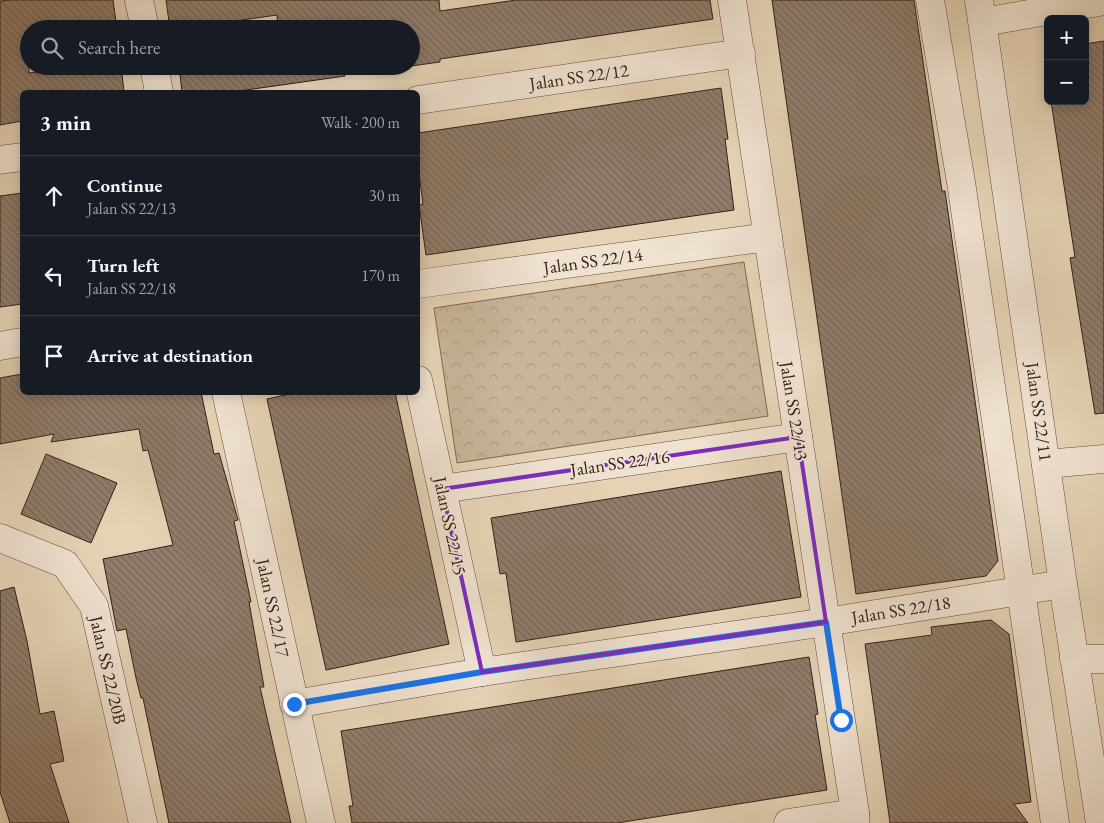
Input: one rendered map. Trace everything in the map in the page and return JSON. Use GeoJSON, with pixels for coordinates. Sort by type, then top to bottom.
{"type":"FeatureCollection","features":[{"type":"Feature","properties":{"kind":"street"},"geometry":{"type":"LineString","coordinates":[[139,0],[143,20]]}},
{"type":"Feature","properties":{"kind":"street","name":"Jalan SS 22/13"},"geometry":{"type":"LineString","coordinates":[[732,0],[855,818]]}},
{"type":"Feature","properties":{"kind":"street"},"geometry":{"type":"LineString","coordinates":[[930,0],[961,182],[1055,823]]}},
{"type":"Feature","properties":{"kind":"street"},"geometry":{"type":"LineString","coordinates":[[981,11],[1104,0]]}},
{"type":"Feature","properties":{"kind":"street","name":"Jalan SS 22/11"},"geometry":{"type":"LineString","coordinates":[[981,11],[1063,584],[1100,823]]}},
{"type":"Feature","properties":{"kind":"street","name":"Jalan SS 22/12"},"geometry":{"type":"LineString","coordinates":[[420,100],[740,53]]}},
{"type":"Feature","properties":{"kind":"street"},"geometry":{"type":"LineString","coordinates":[[156,75],[160,90]]}},
{"type":"Feature","properties":{"kind":"street"},"geometry":{"type":"LineString","coordinates":[[0,160],[20,157]]}},
{"type":"Feature","properties":{"kind":"street","name":"Jalan SS 22/14"},"geometry":{"type":"LineString","coordinates":[[420,284],[768,237]]}},
{"type":"Feature","properties":{"kind":"street"},"geometry":{"type":"LineString","coordinates":[[0,346],[20,342]]}},
{"type":"Feature","properties":{"kind":"street","name":"Jalan SS 22/15"},"geometry":{"type":"LineString","coordinates":[[420,389],[482,672]]}},
{"type":"Feature","properties":{"kind":"street","name":"Jalan SS 22/17"},"geometry":{"type":"LineString","coordinates":[[227,395],[321,823]]}},
{"type":"Feature","properties":{"kind":"street","name":"Jalan SS 22/16"},"geometry":{"type":"LineString","coordinates":[[442,489],[798,436]]}},
{"type":"Feature","properties":{"kind":"street"},"geometry":{"type":"LineString","coordinates":[[1046,464],[1104,459]]}},
{"type":"Feature","properties":{"kind":"street","name":"Jalan SS 22/20B"},"geometry":{"type":"LineString","coordinates":[[0,538],[65,564],[94,606],[143,823]]}},
{"type":"Feature","properties":{"kind":"street","name":"Jalan SS 22/18"},"geometry":{"type":"LineString","coordinates":[[294,704],[482,672],[826,622],[1063,584]]}},
{"type":"Feature","properties":{"kind":"street"},"geometry":{"type":"LineString","coordinates":[[1074,659],[1104,659]]}},
{"type":"Feature","properties":{"kind":"street"},"geometry":{"type":"LineString","coordinates":[[788,823],[855,818]]}},
{"type":"Feature","properties":{"kind":"highlighted area"},"geometry":{"type":"Polygon","coordinates":[[[798,437],[826,622],[482,672],[442,489],[798,437]]]}},
{"type":"Feature","properties":{"kind":"green space"},"geometry":{"type":"Polygon","coordinates":[[[744,262],[768,416],[457,463],[434,308],[744,262]]]}},
{"type":"Feature","properties":{"kind":"building"},"geometry":{"type":"Polygon","coordinates":[[[113,0],[116,20],[20,20],[20,75],[122,75],[124,90],[20,90],[20,121],[0,125],[0,1],[113,0]]]}},
{"type":"Feature","properties":{"kind":"building"},"geometry":{"type":"Polygon","coordinates":[[[166,0],[439,0],[440,11],[516,0],[710,0],[713,19],[440,59],[440,62],[420,65],[420,20],[277,20],[277,15],[242,20],[169,20],[166,0]]]}},
{"type":"Feature","properties":{"kind":"building"},"geometry":{"type":"Polygon","coordinates":[[[772,0],[914,0],[942,191],[945,191],[998,561],[986,576],[856,594],[772,0]]]}},
{"type":"Feature","properties":{"kind":"building"},"geometry":{"type":"Polygon","coordinates":[[[1104,41],[1104,413],[1095,414],[1070,258],[1075,257],[1052,105],[1089,105],[1089,43],[1104,41]]]}},
{"type":"Feature","properties":{"kind":"building"},"geometry":{"type":"Polygon","coordinates":[[[180,75],[345,76],[246,90],[182,90],[180,75]]]}},
{"type":"Feature","properties":{"kind":"building"},"geometry":{"type":"Polygon","coordinates":[[[721,88],[728,139],[725,139],[734,210],[426,255],[420,212],[420,205],[423,204],[420,181],[420,133],[721,88]]]}},
{"type":"Feature","properties":{"kind":"building"},"geometry":{"type":"Polygon","coordinates":[[[20,193],[20,304],[0,307],[0,196],[20,193]]]}},
{"type":"Feature","properties":{"kind":"building"},"geometry":{"type":"Polygon","coordinates":[[[20,374],[20,395],[202,395],[214,454],[219,453],[238,520],[234,521],[251,602],[249,602],[264,687],[260,687],[291,823],[169,823],[143,698],[141,698],[136,678],[126,629],[117,631],[103,559],[173,545],[148,450],[143,451],[139,429],[51,442],[54,434],[0,444],[0,378],[20,374]]]}},
{"type":"Feature","properties":{"kind":"building"},"geometry":{"type":"Polygon","coordinates":[[[285,395],[396,395],[449,644],[326,670],[267,399],[285,395]]]}},
{"type":"Feature","properties":{"kind":"building"},"geometry":{"type":"Polygon","coordinates":[[[46,454],[117,483],[91,543],[21,514],[46,454]]]}},
{"type":"Feature","properties":{"kind":"building"},"geometry":{"type":"Polygon","coordinates":[[[781,471],[801,597],[516,642],[506,573],[500,574],[491,518],[781,471]]]}},
{"type":"Feature","properties":{"kind":"building"},"geometry":{"type":"Polygon","coordinates":[[[14,587],[27,641],[40,714],[54,711],[64,761],[50,764],[69,823],[10,823],[0,792],[0,591],[14,587]]]}},
{"type":"Feature","properties":{"kind":"building"},"geometry":{"type":"Polygon","coordinates":[[[991,620],[1009,634],[1031,802],[1014,804],[1028,823],[890,823],[865,644],[932,635],[931,627],[991,620]]]}},
{"type":"Feature","properties":{"kind":"building"},"geometry":{"type":"Polygon","coordinates":[[[809,657],[818,714],[815,715],[827,790],[617,823],[352,823],[349,806],[353,806],[341,731],[809,657]]]}},
{"type":"Feature","properties":{"kind":"route"},"geometry":{"type":"LineString","coordinates":[[294,704],[482,672],[826,622],[841,720]]}}]}
